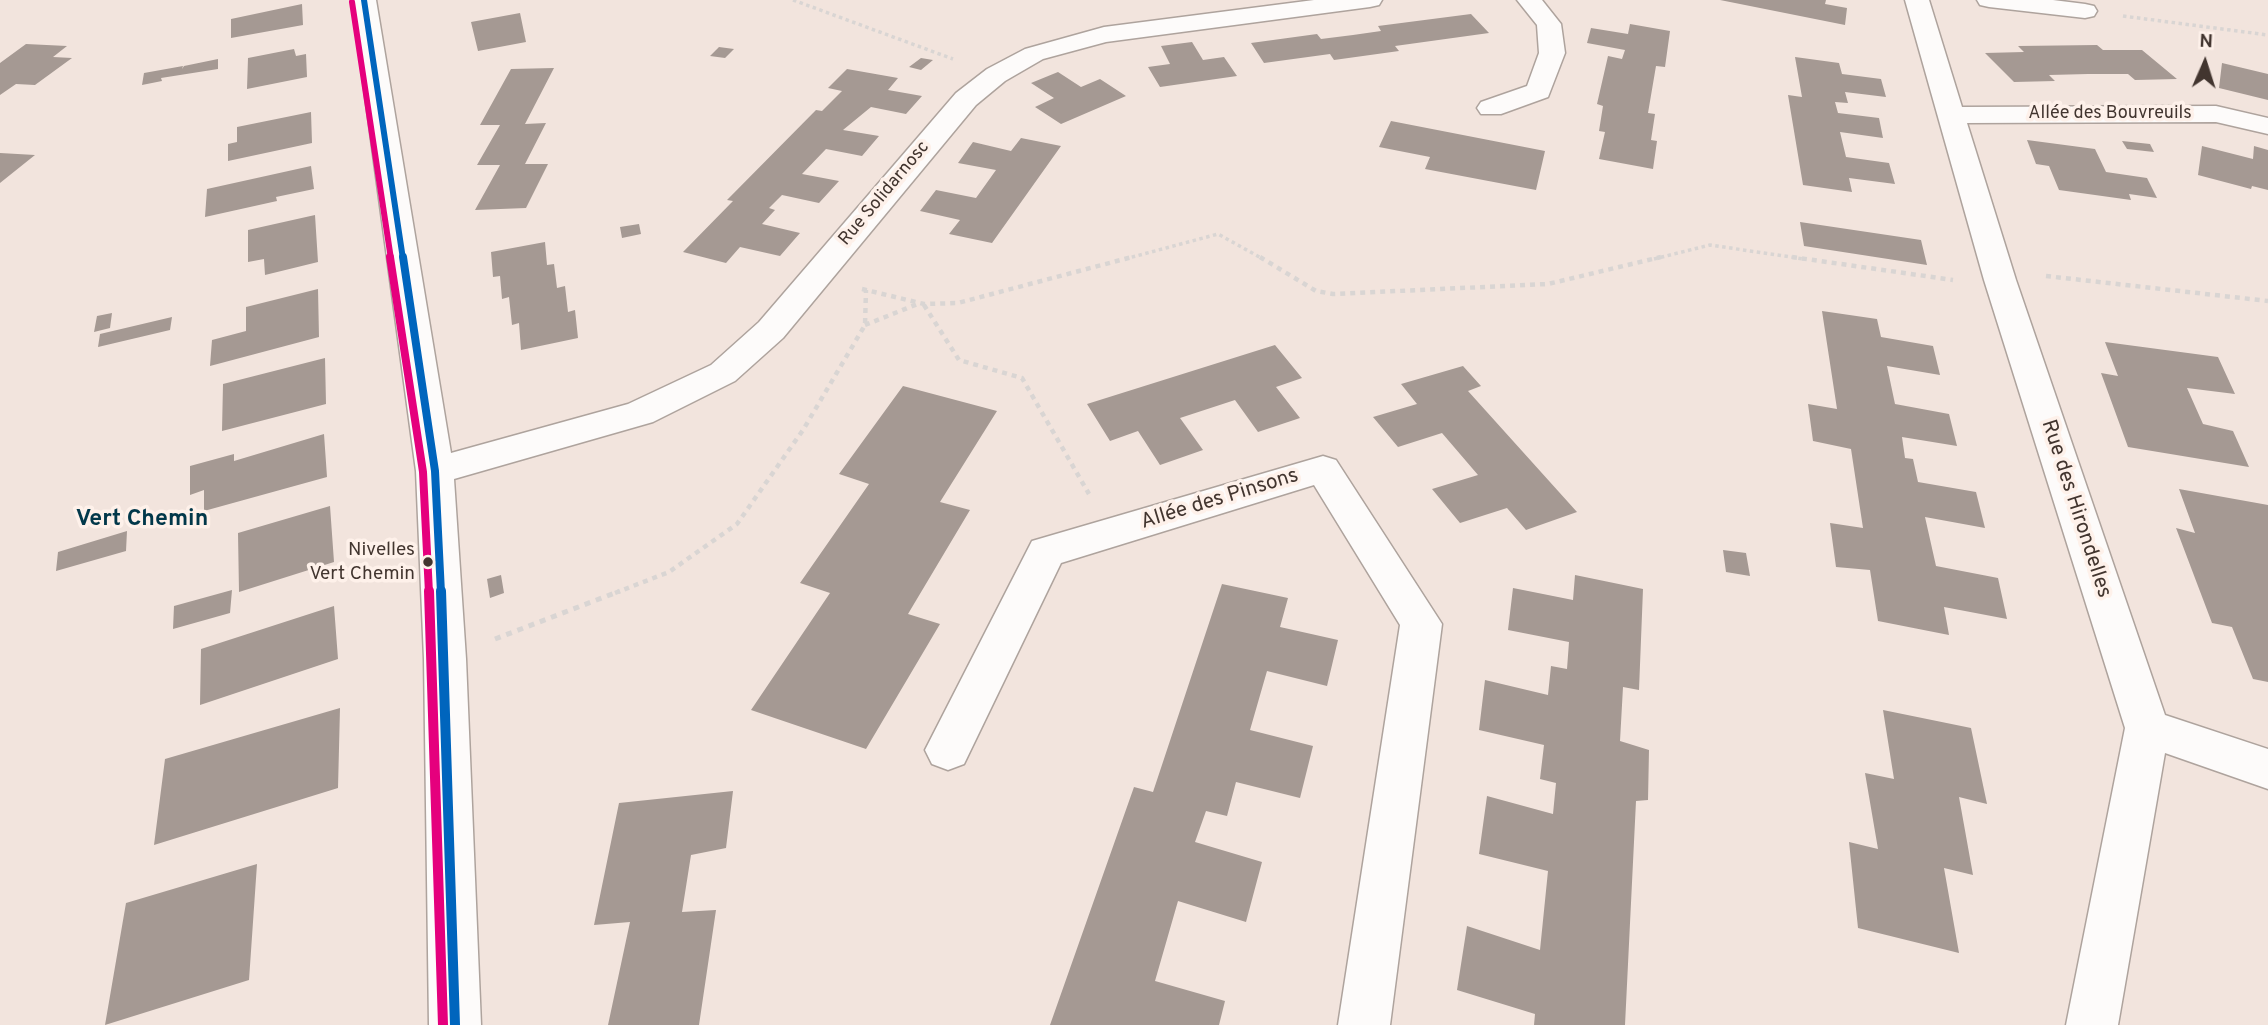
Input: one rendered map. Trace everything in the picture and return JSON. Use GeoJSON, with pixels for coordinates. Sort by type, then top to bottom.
{"type":"FeatureCollection","features":[{"type":"Feature","properties":{"kind":"street"},"geometry":{"type":"LineString","coordinates":[[364,0],[435,471],[445,659],[455,1025]]}},
{"type":"Feature","properties":{"kind":"street","name":"Rue Solidarnosc"},"geometry":{"type":"LineString","coordinates":[[435,471],[640,413],[676,399],[723,373],[771,330],[966,99],[996,75],[1034,54],[1177,12],[1370,0]]}},
{"type":"Feature","properties":{"kind":"street"},"geometry":{"type":"LineString","coordinates":[[1492,108],[1539,91],[1552,53],[1549,24],[1529,0]]}},
{"type":"Feature","properties":{"kind":"street","name":"Rue des Hirondelles"},"geometry":{"type":"LineString","coordinates":[[1917,0],[2000,279],[2147,728],[2092,1025]]}},
{"type":"Feature","properties":{"kind":"street"},"geometry":{"type":"LineString","coordinates":[[1989,0],[2085,11]]}},
{"type":"Feature","properties":{"kind":"street","name":"Allée des Bouvreuils"},"geometry":{"type":"LineString","coordinates":[[1951,115],[2216,114],[2268,126]]}},
{"type":"Feature","properties":{"kind":"street","name":"Allée des Pinsons"},"geometry":{"type":"LineString","coordinates":[[948,750],[1046,552],[1323,469],[1421,624],[1364,1025]]}},
{"type":"Feature","properties":{"kind":"street"},"geometry":{"type":"LineString","coordinates":[[2147,728],[2268,769]]}},
{"type":"Feature","properties":{"kind":"path"},"geometry":{"type":"LineString","coordinates":[[793,0],[996,75]]}},
{"type":"Feature","properties":{"kind":"path"},"geometry":{"type":"LineString","coordinates":[[2085,11],[2268,35]]}},
{"type":"Feature","properties":{"kind":"path"},"geometry":{"type":"LineString","coordinates":[[865,325],[922,303],[979,298],[1206,235],[1218,234],[1228,236],[1316,290],[1333,294],[1548,284],[1710,245],[2000,279],[2268,301]]}},
{"type":"Feature","properties":{"kind":"path"},"geometry":{"type":"LineString","coordinates":[[815,277],[922,303],[959,360],[1023,378],[1112,533]]}},
{"type":"Feature","properties":{"kind":"path"},"geometry":{"type":"LineString","coordinates":[[445,659],[668,572],[737,524],[803,430],[865,325],[866,290]]}},
{"type":"Feature","properties":{"kind":"building"},"geometry":{"type":"Polygon","coordinates":[[[1720,0],[1826,0],[1825,4],[1847,8],[1845,25],[1720,0]]]}},
{"type":"Feature","properties":{"kind":"building"},"geometry":{"type":"Polygon","coordinates":[[[302,4],[303,25],[231,38],[231,19],[302,4]]]}},
{"type":"Feature","properties":{"kind":"building"},"geometry":{"type":"Polygon","coordinates":[[[520,13],[526,42],[478,51],[471,22],[520,13]]]}},
{"type":"Feature","properties":{"kind":"building"},"geometry":{"type":"Polygon","coordinates":[[[1471,14],[1489,33],[1395,46],[1399,51],[1334,60],[1330,54],[1264,63],[1251,43],[1317,34],[1321,39],[1353,35],[1381,31],[1378,26],[1471,14]]]}},
{"type":"Feature","properties":{"kind":"building"},"geometry":{"type":"Polygon","coordinates":[[[1630,24],[1670,31],[1665,67],[1656,66],[1648,113],[1655,114],[1651,140],[1657,141],[1653,169],[1599,159],[1605,132],[1599,131],[1603,106],[1597,104],[1608,56],[1622,59],[1625,50],[1587,43],[1591,28],[1628,34],[1630,24]]]}},
{"type":"Feature","properties":{"kind":"building"},"geometry":{"type":"Polygon","coordinates":[[[1192,42],[1203,60],[1224,57],[1237,76],[1160,87],[1148,67],[1170,64],[1161,46],[1192,42]]]}},
{"type":"Feature","properties":{"kind":"building"},"geometry":{"type":"Polygon","coordinates":[[[26,44],[67,46],[53,57],[72,58],[35,85],[16,84],[0,95],[0,63],[26,44]]]}},
{"type":"Feature","properties":{"kind":"building"},"geometry":{"type":"Polygon","coordinates":[[[2097,45],[2103,50],[2142,50],[2177,79],[2135,80],[2128,74],[2088,74],[2049,75],[2055,81],[2014,82],[1985,53],[2024,52],[2018,46],[2097,45]]]}},
{"type":"Feature","properties":{"kind":"building"},"geometry":{"type":"Polygon","coordinates":[[[719,47],[734,49],[725,58],[710,56],[719,47]]]}},
{"type":"Feature","properties":{"kind":"building"},"geometry":{"type":"Polygon","coordinates":[[[294,49],[296,56],[306,54],[307,77],[247,89],[248,58],[294,49]]]}},
{"type":"Feature","properties":{"kind":"building"},"geometry":{"type":"Polygon","coordinates":[[[1795,57],[1839,63],[1842,74],[1881,79],[1886,97],[1845,92],[1848,103],[1835,102],[1838,113],[1879,118],[1883,138],[1840,132],[1846,157],[1889,163],[1895,184],[1849,178],[1852,192],[1803,185],[1788,95],[1802,97],[1795,57]]]}},
{"type":"Feature","properties":{"kind":"building"},"geometry":{"type":"Polygon","coordinates":[[[921,58],[933,60],[921,70],[909,67],[921,58]]]}},
{"type":"Feature","properties":{"kind":"building"},"geometry":{"type":"Polygon","coordinates":[[[218,59],[218,69],[161,78],[162,81],[142,85],[144,73],[183,66],[182,69],[184,66],[218,59]]]}},
{"type":"Feature","properties":{"kind":"building"},"geometry":{"type":"Polygon","coordinates":[[[2222,63],[2268,74],[2268,100],[2219,88],[2222,63]]]}},
{"type":"Feature","properties":{"kind":"building"},"geometry":{"type":"Polygon","coordinates":[[[554,68],[525,124],[546,123],[525,164],[548,164],[526,208],[475,210],[500,165],[477,165],[500,125],[480,125],[511,69],[554,68]]]}},
{"type":"Feature","properties":{"kind":"building"},"geometry":{"type":"Polygon","coordinates":[[[847,69],[898,78],[888,90],[922,96],[906,114],[871,107],[843,130],[879,136],[862,156],[826,149],[802,174],[839,181],[819,203],[782,195],[769,208],[775,210],[762,224],[800,233],[780,256],[740,247],[726,263],[683,252],[733,201],[727,200],[816,110],[822,111],[842,91],[828,88],[847,69]]]}},
{"type":"Feature","properties":{"kind":"building"},"geometry":{"type":"Polygon","coordinates":[[[1058,72],[1081,87],[1100,79],[1126,96],[1061,124],[1035,107],[1054,98],[1031,83],[1058,72]]]}},
{"type":"Feature","properties":{"kind":"building"},"geometry":{"type":"Polygon","coordinates":[[[311,112],[312,143],[228,161],[228,144],[237,142],[237,127],[311,112]]]}},
{"type":"Feature","properties":{"kind":"building"},"geometry":{"type":"Polygon","coordinates":[[[1391,121],[1545,151],[1536,190],[1425,169],[1430,157],[1379,147],[1391,121]]]}},
{"type":"Feature","properties":{"kind":"building"},"geometry":{"type":"Polygon","coordinates":[[[1021,138],[1061,146],[992,243],[949,234],[960,220],[920,211],[936,190],[976,198],[996,170],[958,163],[973,142],[1011,151],[1021,138]]]}},
{"type":"Feature","properties":{"kind":"building"},"geometry":{"type":"Polygon","coordinates":[[[2027,140],[2095,149],[2106,172],[2147,178],[2157,198],[2129,194],[2131,200],[2059,190],[2049,166],[2036,164],[2027,140]]]}},
{"type":"Feature","properties":{"kind":"building"},"geometry":{"type":"Polygon","coordinates":[[[2122,141],[2150,144],[2154,152],[2127,149],[2122,141]]]}},
{"type":"Feature","properties":{"kind":"building"},"geometry":{"type":"Polygon","coordinates":[[[2202,146],[2253,159],[2254,146],[2268,150],[2268,190],[2252,186],[2251,189],[2198,175],[2202,146]]]}},
{"type":"Feature","properties":{"kind":"building"},"geometry":{"type":"Polygon","coordinates":[[[0,153],[35,155],[0,183],[0,153]]]}},
{"type":"Feature","properties":{"kind":"building"},"geometry":{"type":"Polygon","coordinates":[[[311,166],[314,189],[276,197],[277,201],[205,217],[207,189],[311,166]]]}},
{"type":"Feature","properties":{"kind":"building"},"geometry":{"type":"Polygon","coordinates":[[[315,215],[318,262],[265,275],[264,259],[248,262],[248,230],[315,215]]]}},
{"type":"Feature","properties":{"kind":"building"},"geometry":{"type":"Polygon","coordinates":[[[1800,222],[1921,240],[1927,265],[1804,246],[1800,222]]]}},
{"type":"Feature","properties":{"kind":"building"},"geometry":{"type":"Polygon","coordinates":[[[639,224],[641,234],[622,238],[620,227],[639,224]]]}},
{"type":"Feature","properties":{"kind":"building"},"geometry":{"type":"Polygon","coordinates":[[[545,242],[547,265],[554,264],[557,288],[565,286],[568,312],[575,310],[578,338],[521,350],[519,323],[512,325],[509,297],[502,299],[500,276],[493,277],[491,252],[545,242]]]}},
{"type":"Feature","properties":{"kind":"building"},"geometry":{"type":"Polygon","coordinates":[[[318,289],[319,337],[210,366],[212,340],[246,331],[246,307],[318,289]]]}},
{"type":"Feature","properties":{"kind":"building"},"geometry":{"type":"Polygon","coordinates":[[[1822,311],[1877,319],[1881,337],[1933,346],[1940,375],[1887,366],[1895,404],[1949,414],[1957,446],[1902,437],[1905,458],[1913,459],[1918,482],[1976,492],[1985,528],[1925,517],[1936,566],[1998,578],[2007,619],[1944,607],[1949,635],[1878,621],[1870,570],[1836,567],[1830,523],[1863,528],[1851,449],[1813,441],[1808,404],[1837,409],[1822,311]]]}},
{"type":"Feature","properties":{"kind":"building"},"geometry":{"type":"Polygon","coordinates":[[[112,313],[110,328],[94,332],[97,316],[112,313]]]}},
{"type":"Feature","properties":{"kind":"building"},"geometry":{"type":"Polygon","coordinates":[[[172,317],[170,330],[98,347],[100,334],[172,317]]]}},
{"type":"Feature","properties":{"kind":"building"},"geometry":{"type":"Polygon","coordinates":[[[2105,342],[2218,357],[2235,394],[2187,388],[2203,424],[2233,431],[2249,467],[2128,447],[2101,373],[2118,376],[2105,342]]]}},
{"type":"Feature","properties":{"kind":"building"},"geometry":{"type":"Polygon","coordinates":[[[1275,345],[1302,378],[1276,387],[1300,418],[1258,432],[1235,400],[1180,418],[1203,450],[1160,465],[1138,431],[1110,441],[1087,404],[1275,345]]]}},
{"type":"Feature","properties":{"kind":"building"},"geometry":{"type":"Polygon","coordinates":[[[325,358],[326,404],[222,431],[223,384],[325,358]]]}},
{"type":"Feature","properties":{"kind":"building"},"geometry":{"type":"Polygon","coordinates":[[[1463,366],[1481,386],[1468,391],[1577,512],[1526,530],[1507,508],[1460,523],[1432,489],[1478,475],[1442,433],[1398,447],[1373,417],[1417,404],[1401,384],[1463,366]]]}},
{"type":"Feature","properties":{"kind":"building"},"geometry":{"type":"Polygon","coordinates":[[[903,386],[997,411],[940,502],[970,510],[908,614],[940,624],[866,749],[751,710],[830,593],[800,583],[869,484],[839,474],[903,386]]]}},
{"type":"Feature","properties":{"kind":"building"},"geometry":{"type":"Polygon","coordinates":[[[324,434],[327,477],[204,511],[204,490],[190,495],[190,466],[234,454],[234,461],[324,434]]]}},
{"type":"Feature","properties":{"kind":"building"},"geometry":{"type":"Polygon","coordinates":[[[2179,489],[2268,505],[2268,682],[2253,679],[2232,627],[2212,623],[2176,528],[2195,533],[2179,489]]]}},
{"type":"Feature","properties":{"kind":"building"},"geometry":{"type":"Polygon","coordinates":[[[330,506],[334,562],[239,592],[238,533],[330,506]]]}},
{"type":"Feature","properties":{"kind":"building"},"geometry":{"type":"Polygon","coordinates":[[[127,531],[126,551],[56,571],[58,552],[127,531]]]}},
{"type":"Feature","properties":{"kind":"building"},"geometry":{"type":"Polygon","coordinates":[[[1723,550],[1746,553],[1750,576],[1726,572],[1723,550]]]}},
{"type":"Feature","properties":{"kind":"building"},"geometry":{"type":"Polygon","coordinates":[[[501,575],[504,593],[490,598],[487,579],[501,575]]]}},
{"type":"Feature","properties":{"kind":"building"},"geometry":{"type":"Polygon","coordinates":[[[1575,575],[1643,589],[1639,690],[1623,687],[1620,741],[1649,750],[1648,800],[1636,801],[1625,1025],[1534,1025],[1535,1014],[1457,990],[1467,926],[1540,950],[1548,871],[1479,854],[1487,796],[1553,814],[1556,783],[1540,779],[1544,745],[1479,730],[1485,680],[1548,695],[1551,666],[1567,669],[1569,642],[1508,630],[1513,588],[1573,600],[1575,575]]]}},
{"type":"Feature","properties":{"kind":"building"},"geometry":{"type":"Polygon","coordinates":[[[1222,584],[1288,598],[1280,627],[1338,640],[1327,686],[1267,671],[1250,730],[1313,746],[1300,798],[1236,782],[1227,816],[1206,811],[1195,842],[1262,862],[1246,922],[1178,901],[1155,981],[1225,1001],[1219,1025],[1050,1025],[1134,787],[1153,792],[1222,584]]]}},
{"type":"Feature","properties":{"kind":"building"},"geometry":{"type":"Polygon","coordinates":[[[232,590],[230,613],[173,629],[174,606],[232,590]]]}},
{"type":"Feature","properties":{"kind":"building"},"geometry":{"type":"Polygon","coordinates":[[[334,606],[338,659],[200,705],[201,649],[334,606]]]}},
{"type":"Feature","properties":{"kind":"building"},"geometry":{"type":"Polygon","coordinates":[[[340,708],[338,788],[154,845],[165,759],[340,708]]]}},
{"type":"Feature","properties":{"kind":"building"},"geometry":{"type":"Polygon","coordinates":[[[1883,710],[1971,728],[1987,804],[1959,797],[1973,875],[1944,868],[1959,953],[1858,928],[1849,842],[1878,849],[1865,773],[1894,779],[1883,710]]]}},
{"type":"Feature","properties":{"kind":"building"},"geometry":{"type":"Polygon","coordinates":[[[733,791],[726,848],[691,855],[682,912],[716,910],[699,1025],[608,1025],[630,922],[594,925],[619,803],[733,791]]]}},
{"type":"Feature","properties":{"kind":"building"},"geometry":{"type":"Polygon","coordinates":[[[257,864],[249,980],[105,1025],[126,903],[257,864]]]}},
{"type":"Feature","properties":{"kind":"transit line"},"geometry":{"type":"LineString","coordinates":[[364,0],[435,471],[445,659],[455,1025]]}},
{"type":"Feature","properties":{"kind":"transit line"},"geometry":{"type":"LineString","coordinates":[[352,2],[423,472],[433,659],[443,1025]]}},
{"type":"Feature","properties":{"kind":"place","name":"Nivelles Vert Chemin"},"geometry":{"type":"Point","coordinates":[428,562]}},
{"type":"Feature","properties":{"kind":"district","name":"Vert Chemin"},"geometry":{"type":"Point","coordinates":[142,520]}}]}
